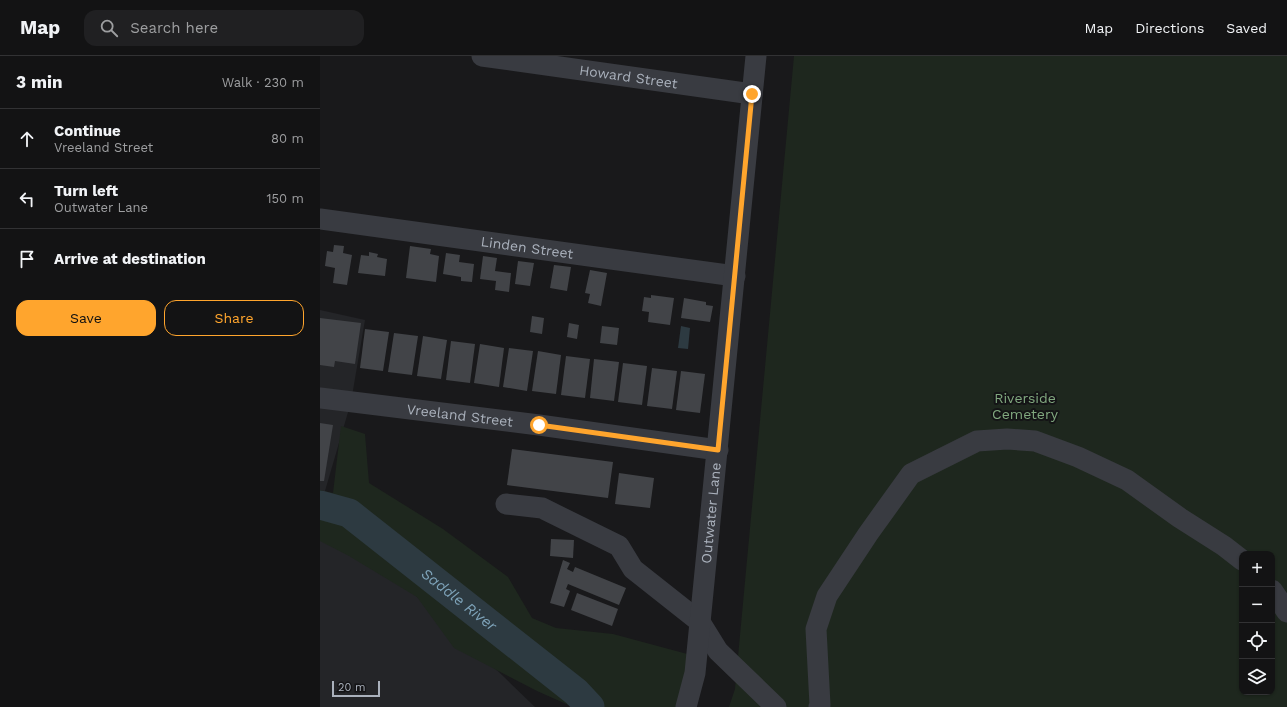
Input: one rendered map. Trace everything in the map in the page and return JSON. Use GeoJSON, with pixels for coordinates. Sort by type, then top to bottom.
{"type":"FeatureCollection","features":[{"type":"Feature","properties":{"kind":"street","name":"Howard Street"},"geometry":{"type":"LineString","coordinates":[[482,56],[752,94]]}},
{"type":"Feature","properties":{"kind":"street","name":"Outwater Lane"},"geometry":{"type":"LineString","coordinates":[[686,707],[695,673],[756,56]]}},
{"type":"Feature","properties":{"kind":"street","name":"Linden Street"},"geometry":{"type":"LineString","coordinates":[[320,219],[735,276]]}},
{"type":"Feature","properties":{"kind":"street","name":"Vreeland Street"},"geometry":{"type":"LineString","coordinates":[[320,398],[539,425],[718,450]]}},
{"type":"Feature","properties":{"kind":"street"},"geometry":{"type":"LineString","coordinates":[[819,707],[820,681],[816,629],[827,596],[868,534],[911,474],[977,441],[1007,439],[1035,441],[1078,457],[1127,480],[1239,558]]}},
{"type":"Feature","properties":{"kind":"street"},"geometry":{"type":"LineString","coordinates":[[506,504],[542,508],[619,546],[633,569],[700,622],[718,651],[776,707]]}},
{"type":"Feature","properties":{"kind":"street"},"geometry":{"type":"LineString","coordinates":[[1275,594],[1287,612]]}},
{"type":"Feature","properties":{"kind":"shaded area"},"geometry":{"type":"Polygon","coordinates":[[[320,310],[365,320],[351,402],[320,508],[320,310]]]}},
{"type":"Feature","properties":{"kind":"shaded area"},"geometry":{"type":"Polygon","coordinates":[[[681,326],[690,328],[688,349],[678,348],[681,326]]]}},
{"type":"Feature","properties":{"kind":"shaded area"},"geometry":{"type":"Polygon","coordinates":[[[320,515],[448,623],[535,707],[320,707],[320,515]]]}},
{"type":"Feature","properties":{"kind":"green space","name":"Riverside Cemetery"},"geometry":{"type":"Polygon","coordinates":[[[794,56],[1287,56],[1287,707],[729,707],[735,689],[794,56]]]}},
{"type":"Feature","properties":{"kind":"green space"},"geometry":{"type":"Polygon","coordinates":[[[341,426],[365,434],[369,483],[443,529],[508,577],[532,618],[556,628],[613,634],[691,655],[680,707],[573,707],[537,691],[454,648],[417,597],[349,556],[320,541],[320,490],[333,493],[341,426]]]}},
{"type":"Feature","properties":{"kind":"building"},"geometry":{"type":"Polygon","coordinates":[[[334,245],[344,246],[343,253],[352,255],[347,285],[333,283],[335,268],[325,266],[327,251],[333,252],[334,245]]]}},
{"type":"Feature","properties":{"kind":"building"},"geometry":{"type":"Polygon","coordinates":[[[410,246],[431,249],[430,254],[439,256],[436,282],[406,278],[410,246]]]}},
{"type":"Feature","properties":{"kind":"building"},"geometry":{"type":"Polygon","coordinates":[[[369,252],[378,254],[377,257],[387,259],[385,276],[358,273],[361,255],[369,256],[369,252]]]}},
{"type":"Feature","properties":{"kind":"building"},"geometry":{"type":"Polygon","coordinates":[[[446,253],[460,255],[459,262],[474,264],[472,282],[461,281],[461,277],[443,274],[446,253]]]}},
{"type":"Feature","properties":{"kind":"building"},"geometry":{"type":"Polygon","coordinates":[[[483,256],[497,258],[495,271],[511,273],[509,292],[495,290],[496,281],[480,279],[483,256]]]}},
{"type":"Feature","properties":{"kind":"building"},"geometry":{"type":"Polygon","coordinates":[[[518,261],[534,263],[530,286],[515,284],[518,261]]]}},
{"type":"Feature","properties":{"kind":"building"},"geometry":{"type":"Polygon","coordinates":[[[554,265],[571,267],[567,291],[550,288],[554,265]]]}},
{"type":"Feature","properties":{"kind":"building"},"geometry":{"type":"Polygon","coordinates":[[[590,270],[607,273],[601,306],[588,303],[590,294],[585,293],[590,270]]]}},
{"type":"Feature","properties":{"kind":"building"},"geometry":{"type":"Polygon","coordinates":[[[651,295],[674,298],[670,325],[648,322],[649,312],[642,311],[644,297],[651,298],[651,295]]]}},
{"type":"Feature","properties":{"kind":"building"},"geometry":{"type":"Polygon","coordinates":[[[684,298],[706,302],[706,305],[713,306],[710,322],[681,318],[684,298]]]}},
{"type":"Feature","properties":{"kind":"building"},"geometry":{"type":"Polygon","coordinates":[[[532,316],[544,318],[542,334],[530,332],[532,316]]]}},
{"type":"Feature","properties":{"kind":"building"},"geometry":{"type":"Polygon","coordinates":[[[320,318],[361,323],[355,364],[335,361],[334,367],[320,365],[320,318]]]}},
{"type":"Feature","properties":{"kind":"building"},"geometry":{"type":"Polygon","coordinates":[[[569,323],[579,325],[577,339],[567,337],[569,323]]]}},
{"type":"Feature","properties":{"kind":"building"},"geometry":{"type":"Polygon","coordinates":[[[602,326],[619,328],[617,345],[600,343],[602,326]]]}},
{"type":"Feature","properties":{"kind":"building"},"geometry":{"type":"Polygon","coordinates":[[[365,329],[389,332],[383,371],[360,368],[365,329]]]}},
{"type":"Feature","properties":{"kind":"building"},"geometry":{"type":"Polygon","coordinates":[[[394,333],[418,336],[412,375],[388,372],[394,333]]]}},
{"type":"Feature","properties":{"kind":"building"},"geometry":{"type":"Polygon","coordinates":[[[423,336],[447,340],[441,379],[417,376],[423,336]]]}},
{"type":"Feature","properties":{"kind":"building"},"geometry":{"type":"Polygon","coordinates":[[[451,341],[475,344],[470,383],[446,380],[451,341]]]}},
{"type":"Feature","properties":{"kind":"building"},"geometry":{"type":"Polygon","coordinates":[[[480,344],[504,348],[499,387],[474,383],[480,344]]]}},
{"type":"Feature","properties":{"kind":"building"},"geometry":{"type":"Polygon","coordinates":[[[509,348],[533,351],[527,391],[503,387],[509,348]]]}},
{"type":"Feature","properties":{"kind":"building"},"geometry":{"type":"Polygon","coordinates":[[[538,351],[561,355],[556,394],[532,391],[538,351]]]}},
{"type":"Feature","properties":{"kind":"building"},"geometry":{"type":"Polygon","coordinates":[[[566,356],[590,359],[585,398],[561,395],[566,356]]]}},
{"type":"Feature","properties":{"kind":"building"},"geometry":{"type":"Polygon","coordinates":[[[594,359],[619,362],[614,401],[590,398],[594,359]]]}},
{"type":"Feature","properties":{"kind":"building"},"geometry":{"type":"Polygon","coordinates":[[[623,363],[647,366],[642,405],[618,402],[623,363]]]}},
{"type":"Feature","properties":{"kind":"building"},"geometry":{"type":"Polygon","coordinates":[[[652,368],[677,371],[672,409],[647,406],[652,368]]]}},
{"type":"Feature","properties":{"kind":"building"},"geometry":{"type":"Polygon","coordinates":[[[681,371],[705,374],[700,413],[676,410],[681,371]]]}},
{"type":"Feature","properties":{"kind":"building"},"geometry":{"type":"Polygon","coordinates":[[[320,423],[333,425],[324,481],[320,481],[320,423]]]}},
{"type":"Feature","properties":{"kind":"building"},"geometry":{"type":"Polygon","coordinates":[[[512,449],[613,462],[608,498],[507,485],[512,449]]]}},
{"type":"Feature","properties":{"kind":"building"},"geometry":{"type":"Polygon","coordinates":[[[619,473],[654,478],[650,508],[615,504],[619,473]]]}},
{"type":"Feature","properties":{"kind":"building"},"geometry":{"type":"Polygon","coordinates":[[[551,539],[574,540],[573,558],[550,556],[551,539]]]}},
{"type":"Feature","properties":{"kind":"building"},"geometry":{"type":"Polygon","coordinates":[[[563,560],[570,563],[567,569],[573,572],[575,567],[626,588],[619,605],[568,584],[566,589],[570,591],[564,607],[550,603],[563,560]]]}},
{"type":"Feature","properties":{"kind":"building"},"geometry":{"type":"Polygon","coordinates":[[[577,593],[618,609],[612,626],[571,610],[577,593]]]}},
{"type":"Feature","properties":{"kind":"waterway","name":"Saddle River"},"geometry":{"type":"LineString","coordinates":[[320,505],[349,513],[576,692],[590,707]]}},
{"type":"Feature","properties":{"kind":"route"},"geometry":{"type":"LineString","coordinates":[[539,425],[718,450],[752,94]]}}]}
